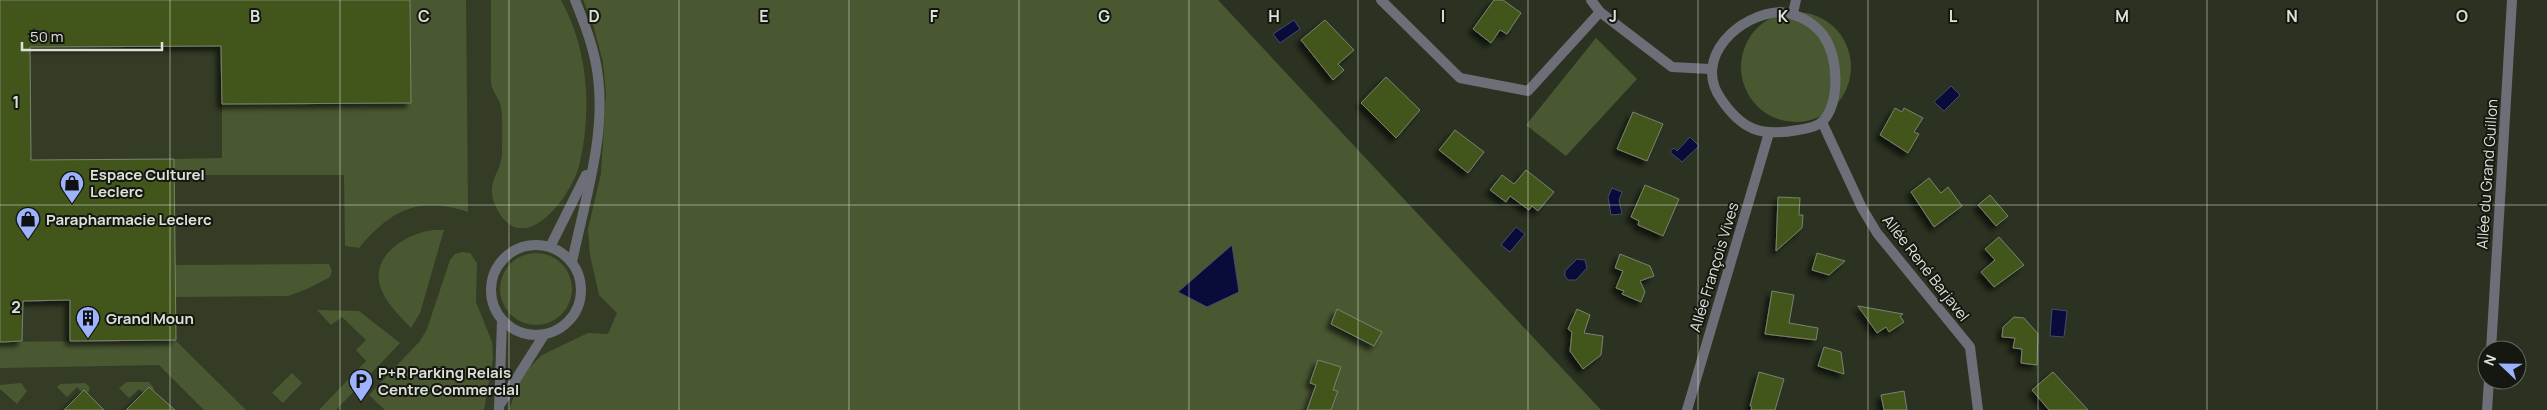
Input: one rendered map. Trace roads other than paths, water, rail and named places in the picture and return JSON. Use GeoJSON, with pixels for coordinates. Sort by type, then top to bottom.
{"type":"FeatureCollection","features":[{"type":"Feature","properties":{"kind":"street"},"geometry":{"type":"LineString","coordinates":[[572,262],[599,119],[598,77],[588,32],[575,0]]}},
{"type":"Feature","properties":{"kind":"street"},"geometry":{"type":"LineString","coordinates":[[1381,0],[1460,78],[1528,91],[1600,12]]}},
{"type":"Feature","properties":{"kind":"street"},"geometry":{"type":"LineString","coordinates":[[1591,0],[1600,12],[1672,67],[1710,69]]}},
{"type":"Feature","properties":{"kind":"street"},"geometry":{"type":"LineString","coordinates":[[1792,13],[1796,0]]}},
{"type":"Feature","properties":{"kind":"street","name":"Allée du Grand Guillon"},"geometry":{"type":"LineString","coordinates":[[2491,340],[2512,0]]}},
{"type":"Feature","properties":{"kind":"street"},"geometry":{"type":"LineString","coordinates":[[1768,13],[1792,13],[1809,22],[1823,35],[1830,50],[1834,68],[1835,87],[1832,106],[1822,122],[1810,128],[1782,134],[1745,127],[1730,113],[1714,90],[1710,69],[1721,45],[1736,29],[1768,13]]}},
{"type":"Feature","properties":{"kind":"street","name":"Allée René Barjavel"},"geometry":{"type":"LineString","coordinates":[[1822,122],[1862,208],[1877,233],[1970,347],[1978,410]]}},
{"type":"Feature","properties":{"kind":"street","name":"Allée François Vives"},"geometry":{"type":"LineString","coordinates":[[1687,410],[1769,133]]}},
{"type":"Feature","properties":{"kind":"street"},"geometry":{"type":"LineString","coordinates":[[550,247],[592,162]]}},
{"type":"Feature","properties":{"kind":"street"},"geometry":{"type":"LineString","coordinates":[[538,245],[550,247],[562,253],[572,262],[579,276],[582,291],[579,306],[571,320],[559,330],[544,335],[529,335],[514,330],[502,320],[494,308],[491,294],[492,279],[498,266],[507,255],[517,249],[538,245]]}},
{"type":"Feature","properties":{"kind":"street"},"geometry":{"type":"LineString","coordinates":[[500,407],[502,320]]}},
{"type":"Feature","properties":{"kind":"street"},"geometry":{"type":"LineString","coordinates":[[500,407],[544,335]]}},
{"type":"Feature","properties":{"kind":"street"},"geometry":{"type":"LineString","coordinates":[[2487,410],[2488,390]]}},
{"type":"Feature","properties":{"kind":"place","name":"Espace Culturel Leclerc"},"geometry":{"type":"Point","coordinates":[72,204]}},
{"type":"Feature","properties":{"kind":"place","name":"Parapharmacie Leclerc"},"geometry":{"type":"Point","coordinates":[28,240]}},
{"type":"Feature","properties":{"kind":"place","name":"Grand Moun"},"geometry":{"type":"Point","coordinates":[88,339]}},
{"type":"Feature","properties":{"kind":"place","name":"P+R Parking Relais Centre Commercial"},"geometry":{"type":"Point","coordinates":[361,402]}}]}
